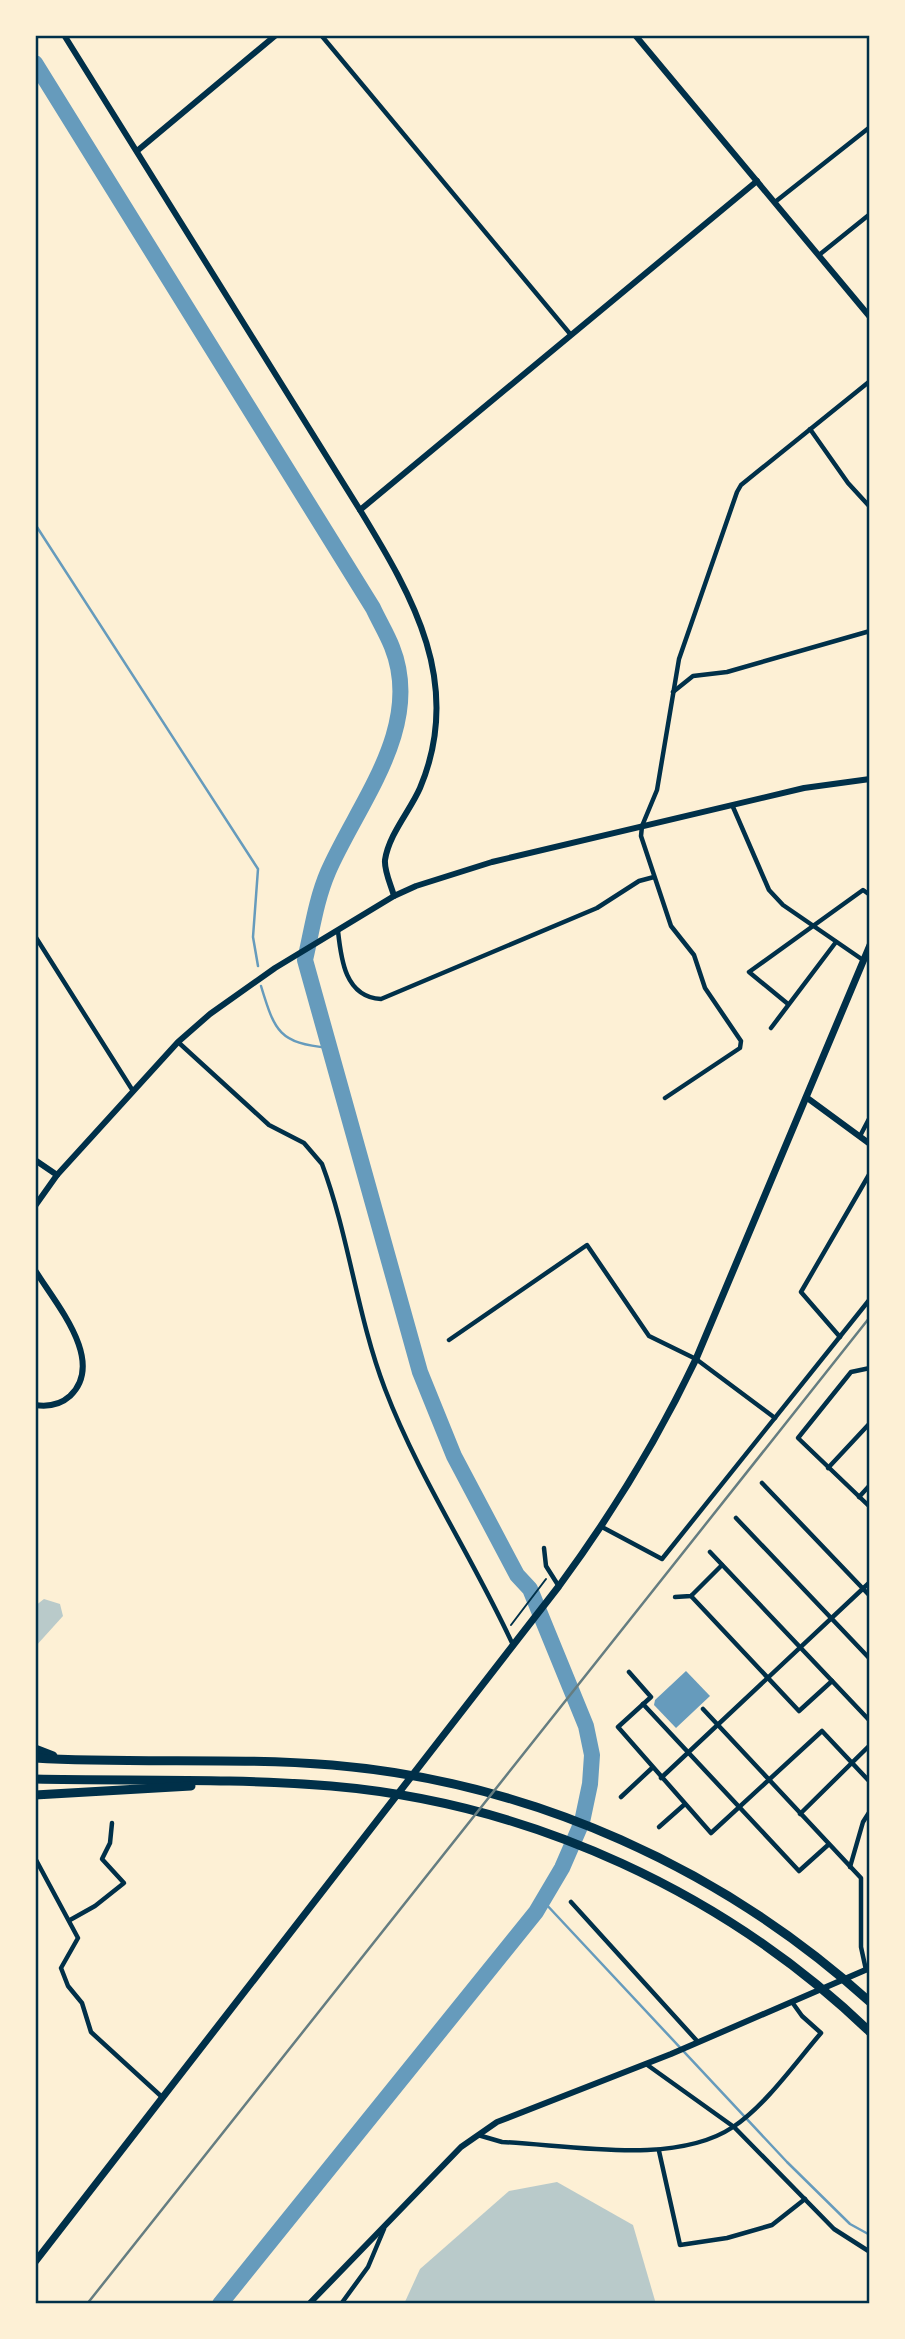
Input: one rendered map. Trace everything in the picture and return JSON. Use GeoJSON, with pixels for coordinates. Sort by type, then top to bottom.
{"type":"FeatureCollection","features":[{"type":"Feature","properties":{"kind":"highway"},"geometry":{"type":"LineString","coordinates":[[35,1749],[63,1760]]}},
{"type":"Feature","properties":{"kind":"highway"},"geometry":{"type":"LineString","coordinates":[[35,1758],[288,1763],[398,1774],[479,1790],[564,1816],[645,1851],[720,1890],[830,1968],[870,2003]]}},
{"type":"Feature","properties":{"kind":"highway"},"geometry":{"type":"LineString","coordinates":[[35,1779],[235,1781],[333,1787],[384,1793],[465,1809],[556,1836],[636,1870],[713,1912],[808,1978],[870,2032]]}},
{"type":"Feature","properties":{"kind":"highway"},"geometry":{"type":"LineString","coordinates":[[35,1795],[159,1789],[235,1781]]}},
{"type":"Feature","properties":{"kind":"main road"},"geometry":{"type":"LineString","coordinates":[[35,2262],[559,1586],[602,1527],[648,1455],[696,1359],[870,945]]}},
{"type":"Feature","properties":{"kind":"street"},"geometry":{"type":"LineString","coordinates":[[64,35],[360,510],[412,600],[428,645],[435,684],[437,720],[431,754],[420,788],[385,860],[394,896]]}},
{"type":"Feature","properties":{"kind":"street"},"geometry":{"type":"LineString","coordinates":[[137,152],[276,35]]}},
{"type":"Feature","properties":{"kind":"street"},"geometry":{"type":"LineString","coordinates":[[321,35],[571,335]]}},
{"type":"Feature","properties":{"kind":"street"},"geometry":{"type":"LineString","coordinates":[[635,35],[870,317]]}},
{"type":"Feature","properties":{"kind":"street"},"geometry":{"type":"LineString","coordinates":[[775,202],[870,127]]}},
{"type":"Feature","properties":{"kind":"street"},"geometry":{"type":"LineString","coordinates":[[360,510],[757,181]]}},
{"type":"Feature","properties":{"kind":"street"},"geometry":{"type":"LineString","coordinates":[[819,255],[870,214]]}},
{"type":"Feature","properties":{"kind":"street"},"geometry":{"type":"LineString","coordinates":[[665,1098],[740,1048],[741,1041],[705,988],[694,955],[671,926],[641,836],[642,826],[657,790],[672,692],[688,626],[741,485],[870,381]]}},
{"type":"Feature","properties":{"kind":"street"},"geometry":{"type":"LineString","coordinates":[[810,429],[870,507]]}},
{"type":"Feature","properties":{"kind":"street"},"geometry":{"type":"LineString","coordinates":[[672,692],[693,676],[727,672],[870,631]]}},
{"type":"Feature","properties":{"kind":"street"},"geometry":{"type":"LineString","coordinates":[[35,1206],[57,1175],[178,1042],[230,998],[394,896],[466,869],[804,788],[870,779]]}},
{"type":"Feature","properties":{"kind":"street"},"geometry":{"type":"LineString","coordinates":[[733,807],[769,890],[783,905],[813,923],[863,960]]}},
{"type":"Feature","properties":{"kind":"street"},"geometry":{"type":"LineString","coordinates":[[338,931],[347,977],[361,992],[381,999],[597,908],[639,881],[654,877]]}},
{"type":"Feature","properties":{"kind":"street"},"geometry":{"type":"LineString","coordinates":[[788,1004],[749,972],[813,923],[863,890],[870,895]]}},
{"type":"Feature","properties":{"kind":"street"},"geometry":{"type":"LineString","coordinates":[[35,936],[133,1091]]}},
{"type":"Feature","properties":{"kind":"street"},"geometry":{"type":"LineString","coordinates":[[771,1028],[836,942]]}},
{"type":"Feature","properties":{"kind":"street"},"geometry":{"type":"LineString","coordinates":[[178,1042],[269,1125],[304,1143],[322,1164],[385,1389],[409,1446],[515,1643]]}},
{"type":"Feature","properties":{"kind":"street"},"geometry":{"type":"LineString","coordinates":[[806,1097],[870,1144]]}},
{"type":"Feature","properties":{"kind":"street"},"geometry":{"type":"LineString","coordinates":[[860,1136],[870,1116]]}},
{"type":"Feature","properties":{"kind":"street"},"geometry":{"type":"LineString","coordinates":[[35,1160],[57,1175]]}},
{"type":"Feature","properties":{"kind":"street"},"geometry":{"type":"LineString","coordinates":[[840,1338],[801,1292],[870,1173]]}},
{"type":"Feature","properties":{"kind":"street"},"geometry":{"type":"LineString","coordinates":[[449,1339],[587,1245],[649,1336],[696,1359],[775,1418]]}},
{"type":"Feature","properties":{"kind":"street"},"geometry":{"type":"LineString","coordinates":[[35,1270],[75,1336],[84,1369],[78,1387],[64,1401],[54,1405],[35,1405]]}},
{"type":"Feature","properties":{"kind":"street"},"geometry":{"type":"LineString","coordinates":[[602,1527],[662,1559],[870,1299]]}},
{"type":"Feature","properties":{"kind":"street"},"geometry":{"type":"LineString","coordinates":[[870,1368],[851,1372],[798,1438],[870,1507]]}},
{"type":"Feature","properties":{"kind":"street"},"geometry":{"type":"LineString","coordinates":[[828,1468],[870,1423]]}},
{"type":"Feature","properties":{"kind":"street"},"geometry":{"type":"LineString","coordinates":[[762,1483],[870,1596]]}},
{"type":"Feature","properties":{"kind":"street"},"geometry":{"type":"LineString","coordinates":[[859,1497],[870,1485]]}},
{"type":"Feature","properties":{"kind":"street"},"geometry":{"type":"LineString","coordinates":[[736,1518],[870,1660]]}},
{"type":"Feature","properties":{"kind":"street"},"geometry":{"type":"LineString","coordinates":[[544,1548],[545,1566],[559,1586]]}},
{"type":"Feature","properties":{"kind":"street"},"geometry":{"type":"LineString","coordinates":[[710,1552],[870,1721]]}},
{"type":"Feature","properties":{"kind":"street"},"geometry":{"type":"LineString","coordinates":[[675,1597],[691,1596],[722,1565]]}},
{"type":"Feature","properties":{"kind":"street"},"geometry":{"type":"LineString","coordinates":[[661,1778],[870,1582]]}},
{"type":"Feature","properties":{"kind":"street"},"geometry":{"type":"LineString","coordinates":[[691,1596],[799,1710],[832,1681]]}},
{"type":"Feature","properties":{"kind":"street"},"geometry":{"type":"LineString","coordinates":[[629,1672],[651,1697],[618,1727],[712,1833],[822,1731],[870,1782]]}},
{"type":"Feature","properties":{"kind":"street"},"geometry":{"type":"LineString","coordinates":[[643,1704],[799,1871],[828,1845]]}},
{"type":"Feature","properties":{"kind":"street"},"geometry":{"type":"LineString","coordinates":[[309,2304],[456,2153],[497,2122],[671,2054],[868,1969],[861,1947],[861,1878],[703,1709]]}},
{"type":"Feature","properties":{"kind":"street"},"geometry":{"type":"LineString","coordinates":[[800,1814],[870,1745]]}},
{"type":"Feature","properties":{"kind":"street"},"geometry":{"type":"LineString","coordinates":[[621,1797],[652,1768]]}},
{"type":"Feature","properties":{"kind":"street"},"geometry":{"type":"LineString","coordinates":[[659,1827],[685,1804]]}},
{"type":"Feature","properties":{"kind":"street"},"geometry":{"type":"LineString","coordinates":[[850,1868],[863,1822],[870,1811]]}},
{"type":"Feature","properties":{"kind":"street"},"geometry":{"type":"LineString","coordinates":[[69,1920],[96,1906],[124,1883],[102,1859],[110,1843],[112,1823]]}},
{"type":"Feature","properties":{"kind":"street"},"geometry":{"type":"LineString","coordinates":[[35,1858],[78,1938],[61,1968],[68,1986],[82,2003],[88,2028],[111,2053],[162,2098]]}},
{"type":"Feature","properties":{"kind":"street"},"geometry":{"type":"LineString","coordinates":[[571,1902],[696,2043]]}},
{"type":"Feature","properties":{"kind":"street"},"geometry":{"type":"LineString","coordinates":[[477,2135],[502,2141],[659,2151],[705,2143],[736,2125],[753,2109],[821,2033],[802,2016],[792,2000]]}},
{"type":"Feature","properties":{"kind":"street"},"geometry":{"type":"LineString","coordinates":[[646,2064],[736,2125],[844,2237],[870,2252]]}},
{"type":"Feature","properties":{"kind":"street"},"geometry":{"type":"LineString","coordinates":[[659,2151],[680,2245],[727,2238],[772,2225],[806,2199]]}},
{"type":"Feature","properties":{"kind":"street"},"geometry":{"type":"LineString","coordinates":[[341,2304],[368,2267],[384,2228]]}},
{"type":"Feature","properties":{"kind":"path"},"geometry":{"type":"LineString","coordinates":[[507,1632],[551,1575]]}},
{"type":"Feature","properties":{"kind":"shaded area"},"geometry":{"type":"Polygon","coordinates":[[[44,1599],[60,1604],[63,1616],[35,1647],[35,1606],[44,1599]]]}},
{"type":"Feature","properties":{"kind":"shaded area"},"geometry":{"type":"Polygon","coordinates":[[[557,2182],[633,2225],[656,2304],[404,2304],[420,2269],[509,2191],[557,2182]]]}},
{"type":"Feature","properties":{"kind":"water"},"geometry":{"type":"Polygon","coordinates":[[[686,1671],[710,1696],[676,1728],[654,1705],[655,1700],[686,1671]]]}},
{"type":"Feature","properties":{"kind":"waterway"},"geometry":{"type":"LineString","coordinates":[[35,63],[373,608],[392,647],[400,677],[400,706],[394,735],[370,792],[328,872],[317,904],[305,960],[420,1372],[454,1456],[517,1575],[530,1589],[586,1726],[592,1755],[590,1784],[582,1822],[562,1868],[536,1912],[220,2304]]}},
{"type":"Feature","properties":{"kind":"waterway"},"geometry":{"type":"LineString","coordinates":[[35,524],[258,869],[253,937],[258,966]]}},
{"type":"Feature","properties":{"kind":"waterway"},"geometry":{"type":"LineString","coordinates":[[261,986],[270,1014],[281,1032],[299,1043],[329,1048]]}},
{"type":"Feature","properties":{"kind":"waterway"},"geometry":{"type":"LineString","coordinates":[[544,1902],[787,2162],[850,2224],[870,2235]]}},
{"type":"Feature","properties":{"kind":"railway"},"geometry":{"type":"LineString","coordinates":[[87,2304],[870,1317]]}}]}
